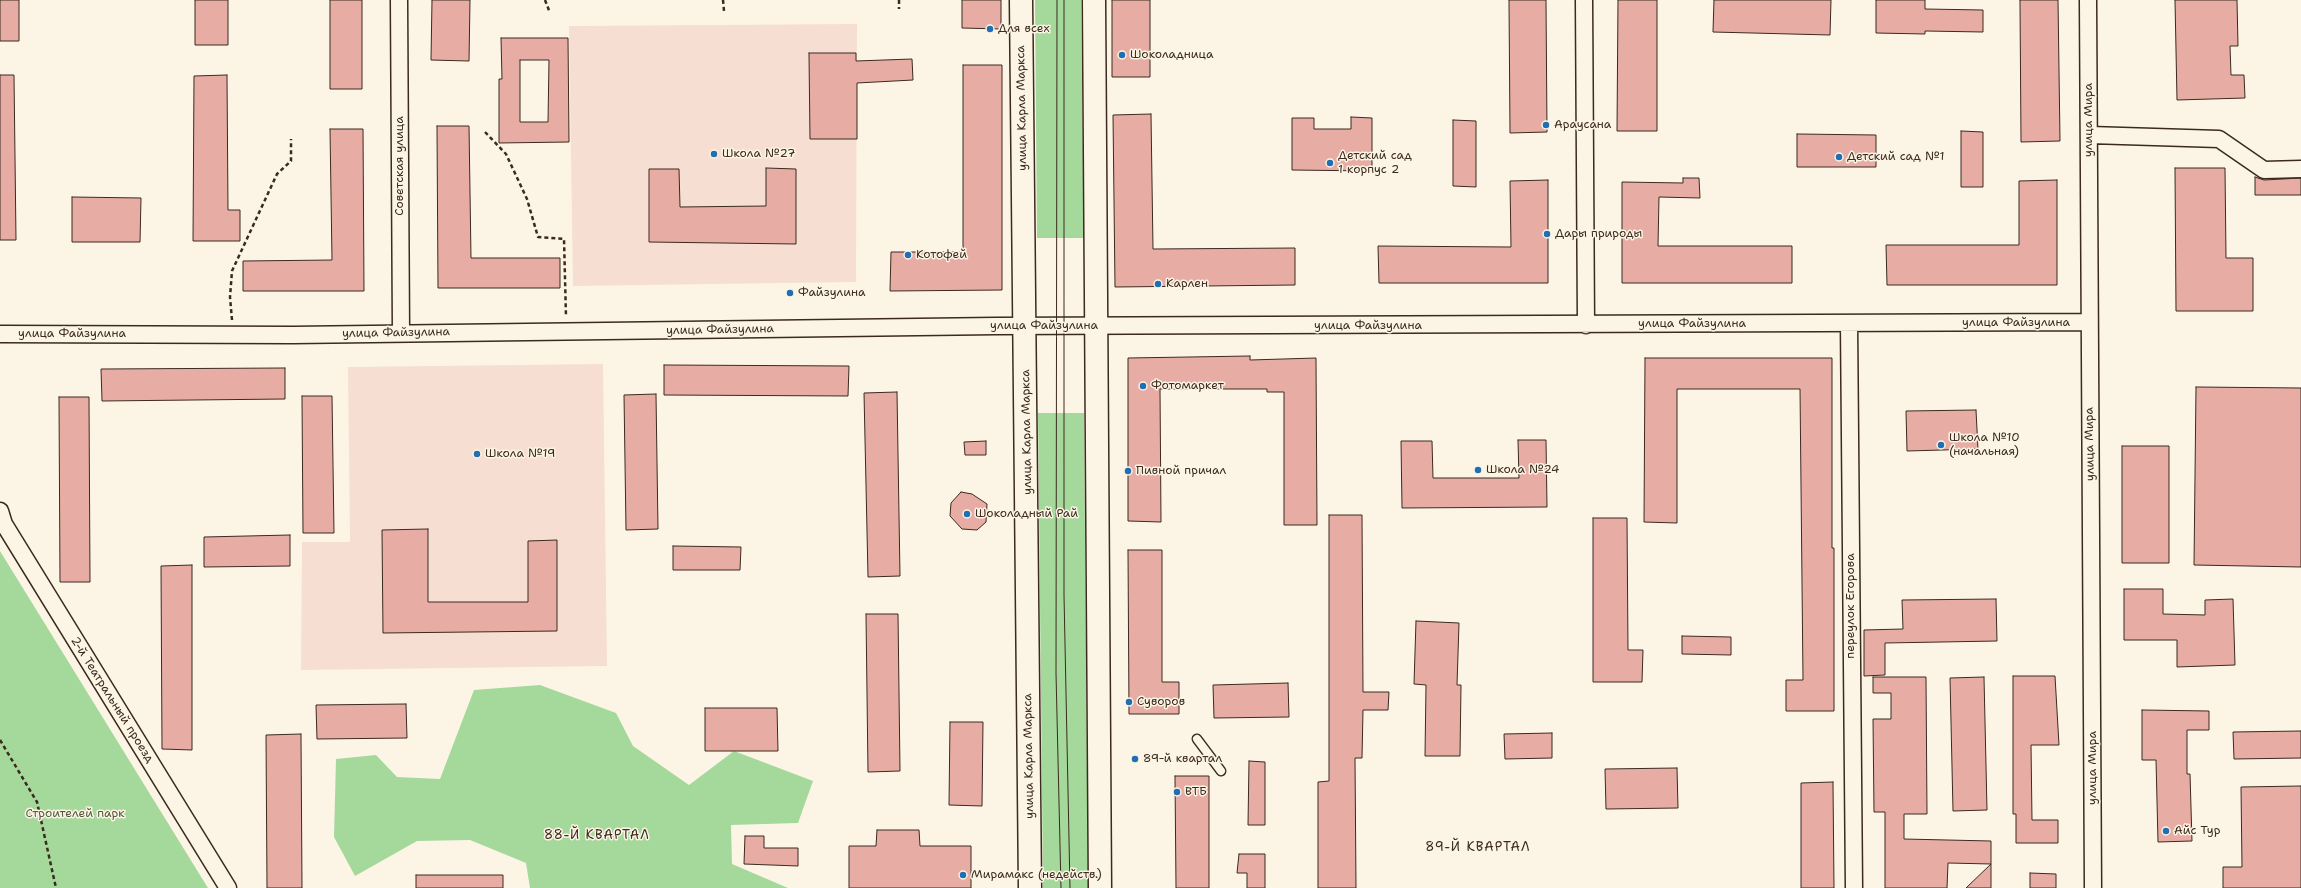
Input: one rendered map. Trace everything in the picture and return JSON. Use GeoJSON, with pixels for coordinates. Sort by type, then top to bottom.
{"type":"FeatureCollection","features":[{"type":"Feature","properties":{"kind":"main road","name":"улица Карла Маркса"},"geometry":{"type":"LineString","coordinates":[[1021,0],[1026,326],[1030,888]]}},
{"type":"Feature","properties":{"kind":"main road"},"geometry":{"type":"LineString","coordinates":[[1094,0],[1100,888]]}},
{"type":"Feature","properties":{"kind":"street","name":"Советская улица"},"geometry":{"type":"LineString","coordinates":[[399,0],[401,332]]}},
{"type":"Feature","properties":{"kind":"street"},"geometry":{"type":"LineString","coordinates":[[1584,0],[1586,325]]}},
{"type":"Feature","properties":{"kind":"street","name":"улица Мира"},"geometry":{"type":"LineString","coordinates":[[2088,0],[2090,135],[2089,322],[2093,888]]}},
{"type":"Feature","properties":{"kind":"street"},"geometry":{"type":"LineString","coordinates":[[2090,135],[2219,139],[2264,170],[2301,169]]}},
{"type":"Feature","properties":{"kind":"street","name":"улица Файзулина"},"geometry":{"type":"LineString","coordinates":[[0,334],[293,335],[401,332],[1026,326],[1097,327],[2089,322]]}},
{"type":"Feature","properties":{"kind":"street","name":"переулок Егорова"},"geometry":{"type":"LineString","coordinates":[[1849,324],[1854,888]]}},
{"type":"Feature","properties":{"kind":"street","name":"2-й Театральный проезд"},"geometry":{"type":"LineString","coordinates":[[0,511],[8,531],[228,888]]}},
{"type":"Feature","properties":{"kind":"lane"},"geometry":{"type":"LineString","coordinates":[[1197,739],[1221,771]]}},
{"type":"Feature","properties":{"kind":"path"},"geometry":{"type":"LineString","coordinates":[[544,0],[550,13]]}},
{"type":"Feature","properties":{"kind":"path"},"geometry":{"type":"LineString","coordinates":[[723,0],[724,11]]}},
{"type":"Feature","properties":{"kind":"path"},"geometry":{"type":"LineString","coordinates":[[898,0],[899,9]]}},
{"type":"Feature","properties":{"kind":"path"},"geometry":{"type":"LineString","coordinates":[[485,132],[506,154],[527,199],[538,237],[564,239],[566,320]]}},
{"type":"Feature","properties":{"kind":"path"},"geometry":{"type":"LineString","coordinates":[[233,323],[230,297],[232,271],[277,174],[291,161],[291,139]]}},
{"type":"Feature","properties":{"kind":"path"},"geometry":{"type":"LineString","coordinates":[[0,740],[37,802],[56,888]]}},
{"type":"Feature","properties":{"kind":"shaded area","name":"Школа №27"},"geometry":{"type":"Polygon","coordinates":[[[857,24],[856,282],[573,286],[569,26],[857,24]]]}},
{"type":"Feature","properties":{"kind":"shaded area","name":"Школа №19"},"geometry":{"type":"Polygon","coordinates":[[[603,364],[607,666],[301,670],[302,542],[350,542],[348,367],[603,364]]]}},
{"type":"Feature","properties":{"kind":"green space"},"geometry":{"type":"Polygon","coordinates":[[[1035,0],[1081,0],[1084,238],[1037,238],[1035,0]]]}},
{"type":"Feature","properties":{"kind":"green space"},"geometry":{"type":"Polygon","coordinates":[[[1038,413],[1084,413],[1088,888],[1043,888],[1038,413]]]}},
{"type":"Feature","properties":{"kind":"green space","name":"Строителей парк"},"geometry":{"type":"Polygon","coordinates":[[[0,551],[208,888],[0,888],[0,551]]]}},
{"type":"Feature","properties":{"kind":"green space"},"geometry":{"type":"Polygon","coordinates":[[[540,685],[616,713],[633,746],[689,785],[734,751],[813,781],[798,823],[731,825],[732,864],[788,888],[530,888],[526,863],[470,840],[417,841],[355,876],[334,837],[336,759],[376,755],[397,777],[440,779],[474,690],[540,685]]]}},
{"type":"Feature","properties":{"kind":"building"},"geometry":{"type":"Polygon","coordinates":[[[0,0],[19,0],[19,41],[0,41],[0,0]]]}},
{"type":"Feature","properties":{"kind":"building"},"geometry":{"type":"Polygon","coordinates":[[[195,0],[228,0],[228,45],[195,45],[195,0]]]}},
{"type":"Feature","properties":{"kind":"building"},"geometry":{"type":"Polygon","coordinates":[[[330,0],[362,0],[362,89],[330,89],[330,0]]]}},
{"type":"Feature","properties":{"kind":"building"},"geometry":{"type":"Polygon","coordinates":[[[432,0],[470,0],[469,61],[431,60],[432,0]]]}},
{"type":"Feature","properties":{"kind":"building"},"geometry":{"type":"Polygon","coordinates":[[[962,0],[1001,0],[1001,29],[962,28],[962,0]]]}},
{"type":"Feature","properties":{"kind":"building"},"geometry":{"type":"Polygon","coordinates":[[[1112,0],[1150,0],[1150,77],[1112,77],[1112,0]]]}},
{"type":"Feature","properties":{"kind":"building"},"geometry":{"type":"Polygon","coordinates":[[[1509,0],[1546,0],[1547,132],[1510,133],[1509,0]]]}},
{"type":"Feature","properties":{"kind":"building"},"geometry":{"type":"Polygon","coordinates":[[[1618,0],[1657,0],[1657,131],[1617,131],[1618,0]]]}},
{"type":"Feature","properties":{"kind":"building"},"geometry":{"type":"Polygon","coordinates":[[[1714,0],[1831,0],[1830,35],[1713,32],[1714,0]]]}},
{"type":"Feature","properties":{"kind":"building"},"geometry":{"type":"Polygon","coordinates":[[[1876,0],[1925,0],[1925,9],[1983,10],[1983,32],[1925,31],[1925,34],[1876,33],[1876,0]]]}},
{"type":"Feature","properties":{"kind":"building"},"geometry":{"type":"Polygon","coordinates":[[[2020,0],[2058,0],[2060,141],[2021,142],[2020,0]]]}},
{"type":"Feature","properties":{"kind":"building"},"geometry":{"type":"Polygon","coordinates":[[[2175,0],[2237,0],[2238,46],[2230,46],[2231,75],[2244,75],[2245,98],[2177,100],[2175,0]]]}},
{"type":"Feature","properties":{"kind":"building"},"geometry":{"type":"Polygon","coordinates":[[[501,38],[568,38],[569,142],[499,143],[499,79],[502,79],[501,38]],[[520,60],[520,122],[548,122],[549,60],[520,60]]]}},
{"type":"Feature","properties":{"kind":"building"},"geometry":{"type":"Polygon","coordinates":[[[809,53],[856,53],[856,61],[912,59],[913,80],[857,83],[857,139],[810,139],[809,53]]]}},
{"type":"Feature","properties":{"kind":"building"},"geometry":{"type":"Polygon","coordinates":[[[963,65],[1002,65],[1002,290],[890,291],[891,252],[963,252],[963,65]]]}},
{"type":"Feature","properties":{"kind":"building"},"geometry":{"type":"Polygon","coordinates":[[[0,75],[14,75],[16,240],[0,240],[0,75]]]}},
{"type":"Feature","properties":{"kind":"building"},"geometry":{"type":"Polygon","coordinates":[[[227,75],[228,210],[240,210],[240,241],[193,241],[194,76],[227,75]]]}},
{"type":"Feature","properties":{"kind":"building"},"geometry":{"type":"Polygon","coordinates":[[[1151,114],[1153,249],[1295,248],[1295,285],[1115,287],[1113,115],[1151,114]]]}},
{"type":"Feature","properties":{"kind":"building"},"geometry":{"type":"Polygon","coordinates":[[[1351,117],[1372,118],[1372,171],[1292,170],[1292,118],[1314,118],[1314,129],[1351,129],[1351,117]]]}},
{"type":"Feature","properties":{"kind":"building"},"geometry":{"type":"Polygon","coordinates":[[[1453,120],[1476,121],[1476,187],[1453,186],[1453,120]]]}},
{"type":"Feature","properties":{"kind":"building"},"geometry":{"type":"Polygon","coordinates":[[[437,126],[469,126],[471,258],[560,258],[560,288],[438,288],[437,126]]]}},
{"type":"Feature","properties":{"kind":"building"},"geometry":{"type":"Polygon","coordinates":[[[330,129],[363,129],[364,291],[243,291],[243,261],[332,260],[330,129]]]}},
{"type":"Feature","properties":{"kind":"building"},"geometry":{"type":"Polygon","coordinates":[[[1961,131],[1983,132],[1983,187],[1961,187],[1961,131]]]}},
{"type":"Feature","properties":{"kind":"building"},"geometry":{"type":"Polygon","coordinates":[[[1797,134],[1876,135],[1876,167],[1797,167],[1797,134]]]}},
{"type":"Feature","properties":{"kind":"building"},"geometry":{"type":"Polygon","coordinates":[[[766,168],[796,169],[796,244],[649,242],[649,169],[679,169],[680,207],[766,206],[766,168]]]}},
{"type":"Feature","properties":{"kind":"building"},"geometry":{"type":"Polygon","coordinates":[[[2175,168],[2225,168],[2226,258],[2253,258],[2253,311],[2176,311],[2175,168]]]}},
{"type":"Feature","properties":{"kind":"building"},"geometry":{"type":"Polygon","coordinates":[[[2255,177],[2264,180],[2301,178],[2301,195],[2255,195],[2255,177]]]}},
{"type":"Feature","properties":{"kind":"building"},"geometry":{"type":"Polygon","coordinates":[[[1683,178],[1699,178],[1700,198],[1659,197],[1658,246],[1792,246],[1792,283],[1622,283],[1622,182],[1683,183],[1683,178]]]}},
{"type":"Feature","properties":{"kind":"building"},"geometry":{"type":"Polygon","coordinates":[[[1548,180],[1548,283],[1379,283],[1378,246],[1511,247],[1510,181],[1548,180]]]}},
{"type":"Feature","properties":{"kind":"building"},"geometry":{"type":"Polygon","coordinates":[[[2057,180],[2057,285],[1887,285],[1886,245],[2019,245],[2019,181],[2057,180]]]}},
{"type":"Feature","properties":{"kind":"building"},"geometry":{"type":"Polygon","coordinates":[[[72,197],[141,198],[140,242],[72,242],[72,197]]]}},
{"type":"Feature","properties":{"kind":"building"},"geometry":{"type":"Polygon","coordinates":[[[1250,356],[1250,360],[1316,358],[1317,525],[1284,525],[1284,392],[1267,392],[1267,389],[1160,389],[1161,522],[1128,521],[1128,358],[1250,356]]]}},
{"type":"Feature","properties":{"kind":"building"},"geometry":{"type":"Polygon","coordinates":[[[1645,358],[1832,358],[1834,711],[1786,711],[1786,680],[1803,680],[1800,389],[1677,389],[1677,523],[1644,522],[1645,358]]]}},
{"type":"Feature","properties":{"kind":"building"},"geometry":{"type":"Polygon","coordinates":[[[664,365],[849,366],[848,396],[664,395],[664,365]]]}},
{"type":"Feature","properties":{"kind":"building"},"geometry":{"type":"Polygon","coordinates":[[[285,368],[285,399],[102,401],[101,369],[285,368]]]}},
{"type":"Feature","properties":{"kind":"building"},"geometry":{"type":"Polygon","coordinates":[[[2196,387],[2301,388],[2301,567],[2194,565],[2196,387]]]}},
{"type":"Feature","properties":{"kind":"building"},"geometry":{"type":"Polygon","coordinates":[[[897,392],[900,576],[868,577],[864,393],[897,392]]]}},
{"type":"Feature","properties":{"kind":"building"},"geometry":{"type":"Polygon","coordinates":[[[656,394],[658,529],[626,530],[624,395],[656,394]]]}},
{"type":"Feature","properties":{"kind":"building"},"geometry":{"type":"Polygon","coordinates":[[[302,396],[332,396],[334,533],[303,533],[302,396]]]}},
{"type":"Feature","properties":{"kind":"building"},"geometry":{"type":"Polygon","coordinates":[[[59,397],[89,397],[90,582],[60,582],[59,397]]]}},
{"type":"Feature","properties":{"kind":"building"},"geometry":{"type":"Polygon","coordinates":[[[1976,410],[1978,449],[1907,451],[1906,411],[1976,410]]]}},
{"type":"Feature","properties":{"kind":"building"},"geometry":{"type":"Polygon","coordinates":[[[1518,440],[1546,440],[1547,507],[1402,508],[1401,441],[1432,441],[1433,478],[1519,478],[1518,440]]]}},
{"type":"Feature","properties":{"kind":"building"},"geometry":{"type":"Polygon","coordinates":[[[986,441],[986,455],[965,455],[964,442],[986,441]]]}},
{"type":"Feature","properties":{"kind":"building"},"geometry":{"type":"Polygon","coordinates":[[[2122,446],[2169,446],[2169,563],[2122,563],[2122,446]]]}},
{"type":"Feature","properties":{"kind":"building"},"geometry":{"type":"Polygon","coordinates":[[[961,492],[972,494],[987,504],[986,522],[977,530],[962,529],[950,516],[951,503],[961,492]]]}},
{"type":"Feature","properties":{"kind":"building"},"geometry":{"type":"Polygon","coordinates":[[[1329,515],[1362,515],[1363,692],[1389,692],[1388,710],[1363,710],[1362,758],[1355,758],[1356,888],[1318,888],[1318,782],[1329,781],[1329,515]]]}},
{"type":"Feature","properties":{"kind":"building"},"geometry":{"type":"Polygon","coordinates":[[[1593,518],[1627,518],[1628,650],[1643,650],[1642,682],[1593,682],[1593,518]]]}},
{"type":"Feature","properties":{"kind":"building"},"geometry":{"type":"Polygon","coordinates":[[[428,529],[428,602],[528,602],[528,541],[557,540],[557,631],[383,633],[382,530],[428,529]]]}},
{"type":"Feature","properties":{"kind":"building"},"geometry":{"type":"Polygon","coordinates":[[[290,535],[290,566],[204,567],[204,537],[290,535]]]}},
{"type":"Feature","properties":{"kind":"building"},"geometry":{"type":"Polygon","coordinates":[[[673,546],[741,547],[740,570],[673,570],[673,546]]]}},
{"type":"Feature","properties":{"kind":"building"},"geometry":{"type":"Polygon","coordinates":[[[1128,550],[1162,550],[1162,682],[1179,682],[1179,714],[1129,714],[1128,550]]]}},
{"type":"Feature","properties":{"kind":"building"},"geometry":{"type":"Polygon","coordinates":[[[192,565],[192,750],[162,749],[161,566],[192,565]]]}},
{"type":"Feature","properties":{"kind":"building"},"geometry":{"type":"Polygon","coordinates":[[[2124,589],[2163,589],[2163,614],[2205,615],[2205,600],[2233,599],[2235,665],[2177,667],[2177,640],[2124,640],[2124,589]]]}},
{"type":"Feature","properties":{"kind":"building"},"geometry":{"type":"Polygon","coordinates":[[[1996,599],[1997,641],[1885,643],[1885,675],[1864,676],[1864,630],[1903,629],[1902,600],[1996,599]]]}},
{"type":"Feature","properties":{"kind":"building"},"geometry":{"type":"Polygon","coordinates":[[[866,614],[898,614],[900,771],[868,772],[866,614]]]}},
{"type":"Feature","properties":{"kind":"building"},"geometry":{"type":"Polygon","coordinates":[[[1416,621],[1459,623],[1457,685],[1461,685],[1460,756],[1425,756],[1426,685],[1414,684],[1416,621]]]}},
{"type":"Feature","properties":{"kind":"building"},"geometry":{"type":"Polygon","coordinates":[[[1682,636],[1731,637],[1731,655],[1682,654],[1682,636]]]}},
{"type":"Feature","properties":{"kind":"building"},"geometry":{"type":"Polygon","coordinates":[[[2013,676],[2055,676],[2059,745],[2031,745],[2032,820],[2058,820],[2058,843],[2016,843],[2016,814],[2013,814],[2013,676]]]}},
{"type":"Feature","properties":{"kind":"building"},"geometry":{"type":"Polygon","coordinates":[[[1873,677],[1926,677],[1927,814],[1904,814],[1904,839],[1991,841],[1991,864],[1948,863],[1947,888],[1885,888],[1885,812],[1874,812],[1873,719],[1891,719],[1891,693],[1873,693],[1873,677]]]}},
{"type":"Feature","properties":{"kind":"building"},"geometry":{"type":"Polygon","coordinates":[[[1984,677],[1987,810],[1953,811],[1950,678],[1984,677]]]}},
{"type":"Feature","properties":{"kind":"building"},"geometry":{"type":"Polygon","coordinates":[[[1288,683],[1289,717],[1214,718],[1213,685],[1288,683]]]}},
{"type":"Feature","properties":{"kind":"building"},"geometry":{"type":"Polygon","coordinates":[[[406,704],[407,738],[317,739],[316,705],[406,704]]]}},
{"type":"Feature","properties":{"kind":"building"},"geometry":{"type":"Polygon","coordinates":[[[705,708],[777,708],[778,751],[705,751],[705,708]]]}},
{"type":"Feature","properties":{"kind":"building"},"geometry":{"type":"Polygon","coordinates":[[[2142,710],[2209,711],[2209,730],[2187,730],[2187,774],[2190,774],[2192,841],[2158,842],[2156,760],[2142,760],[2142,710]]]}},
{"type":"Feature","properties":{"kind":"building"},"geometry":{"type":"Polygon","coordinates":[[[950,722],[983,722],[982,806],[949,805],[950,722]]]}},
{"type":"Feature","properties":{"kind":"building"},"geometry":{"type":"Polygon","coordinates":[[[2301,731],[2301,758],[2234,759],[2233,732],[2301,731]]]}},
{"type":"Feature","properties":{"kind":"building"},"geometry":{"type":"Polygon","coordinates":[[[1552,733],[1552,758],[1505,759],[1504,734],[1552,733]]]}},
{"type":"Feature","properties":{"kind":"building"},"geometry":{"type":"Polygon","coordinates":[[[301,734],[302,888],[267,888],[266,735],[301,734]]]}},
{"type":"Feature","properties":{"kind":"building"},"geometry":{"type":"Polygon","coordinates":[[[1249,761],[1265,762],[1265,825],[1248,825],[1249,761]]]}},
{"type":"Feature","properties":{"kind":"building"},"geometry":{"type":"Polygon","coordinates":[[[1677,768],[1678,808],[1606,809],[1605,769],[1677,768]]]}},
{"type":"Feature","properties":{"kind":"building"},"geometry":{"type":"Polygon","coordinates":[[[1175,776],[1209,776],[1209,888],[1176,888],[1175,776]]]}},
{"type":"Feature","properties":{"kind":"building"},"geometry":{"type":"Polygon","coordinates":[[[1833,782],[1834,888],[1801,888],[1801,783],[1833,782]]]}},
{"type":"Feature","properties":{"kind":"building"},"geometry":{"type":"Polygon","coordinates":[[[2301,786],[2301,888],[2223,888],[2223,867],[2242,867],[2241,787],[2301,786]]]}},
{"type":"Feature","properties":{"kind":"building"},"geometry":{"type":"Polygon","coordinates":[[[877,830],[919,830],[920,846],[971,846],[971,888],[849,888],[849,846],[876,846],[877,830]]]}},
{"type":"Feature","properties":{"kind":"building"},"geometry":{"type":"Polygon","coordinates":[[[745,836],[764,836],[764,848],[798,848],[798,866],[744,864],[745,836]]]}},
{"type":"Feature","properties":{"kind":"building"},"geometry":{"type":"Polygon","coordinates":[[[1239,854],[1265,854],[1265,888],[1247,888],[1247,873],[1237,873],[1239,854]]]}},
{"type":"Feature","properties":{"kind":"building"},"geometry":{"type":"Polygon","coordinates":[[[1991,864],[1991,888],[1966,888],[1991,864]]]}},
{"type":"Feature","properties":{"kind":"building"},"geometry":{"type":"Polygon","coordinates":[[[2030,873],[2056,874],[2056,888],[2030,888],[2030,873]]]}},
{"type":"Feature","properties":{"kind":"building"},"geometry":{"type":"Polygon","coordinates":[[[416,875],[503,875],[503,888],[416,888],[416,875]]]}},
{"type":"Feature","properties":{"kind":"tram line"},"geometry":{"type":"LineString","coordinates":[[1057,0],[1056,673],[1061,888]]}},
{"type":"Feature","properties":{"kind":"tram line"},"geometry":{"type":"LineString","coordinates":[[1064,0],[1064,595],[1070,888]]}},
{"type":"Feature","properties":{"kind":"place","name":"Для всех"},"geometry":{"type":"Point","coordinates":[990,29]}},
{"type":"Feature","properties":{"kind":"place","name":"Шоколадница"},"geometry":{"type":"Point","coordinates":[1122,55]}},
{"type":"Feature","properties":{"kind":"place","name":"Араусана"},"geometry":{"type":"Point","coordinates":[1546,125]}},
{"type":"Feature","properties":{"kind":"place","name":"Школа №27"},"geometry":{"type":"Point","coordinates":[714,154]}},
{"type":"Feature","properties":{"kind":"place","name":"Детский сад №1"},"geometry":{"type":"Point","coordinates":[1839,157]}},
{"type":"Feature","properties":{"kind":"place","name":"Детский сад 1 корпус 2"},"geometry":{"type":"Point","coordinates":[1330,163]}},
{"type":"Feature","properties":{"kind":"place","name":"Дары природы"},"geometry":{"type":"Point","coordinates":[1547,234]}},
{"type":"Feature","properties":{"kind":"place","name":"Котофей"},"geometry":{"type":"Point","coordinates":[908,255]}},
{"type":"Feature","properties":{"kind":"place","name":"Карлен"},"geometry":{"type":"Point","coordinates":[1158,284]}},
{"type":"Feature","properties":{"kind":"place","name":"Файзулина"},"geometry":{"type":"Point","coordinates":[790,293]}},
{"type":"Feature","properties":{"kind":"place","name":"Фотомаркет"},"geometry":{"type":"Point","coordinates":[1143,386]}},
{"type":"Feature","properties":{"kind":"place","name":"Школа №10 (начальная)"},"geometry":{"type":"Point","coordinates":[1941,445]}},
{"type":"Feature","properties":{"kind":"place","name":"Школа №19"},"geometry":{"type":"Point","coordinates":[477,454]}},
{"type":"Feature","properties":{"kind":"place","name":"Школа №24"},"geometry":{"type":"Point","coordinates":[1478,470]}},
{"type":"Feature","properties":{"kind":"place","name":"Пивной причал"},"geometry":{"type":"Point","coordinates":[1128,471]}},
{"type":"Feature","properties":{"kind":"place","name":"Шоколадный Рай"},"geometry":{"type":"Point","coordinates":[967,514]}},
{"type":"Feature","properties":{"kind":"place","name":"Суворов"},"geometry":{"type":"Point","coordinates":[1129,702]}},
{"type":"Feature","properties":{"kind":"place","name":"89-й квартал"},"geometry":{"type":"Point","coordinates":[1135,759]}},
{"type":"Feature","properties":{"kind":"place","name":"ВТБ"},"geometry":{"type":"Point","coordinates":[1177,792]}},
{"type":"Feature","properties":{"kind":"place","name":"Айс Тур"},"geometry":{"type":"Point","coordinates":[2166,831]}},
{"type":"Feature","properties":{"kind":"place","name":"Мирамакс (недейств.)"},"geometry":{"type":"Point","coordinates":[963,875]}},
{"type":"Feature","properties":{"kind":"district","name":"88-Й КВАРТАЛ"},"geometry":{"type":"Point","coordinates":[597,836]}},
{"type":"Feature","properties":{"kind":"district","name":"89-Й КВАРТАЛ"},"geometry":{"type":"Point","coordinates":[1478,848]}}]}
